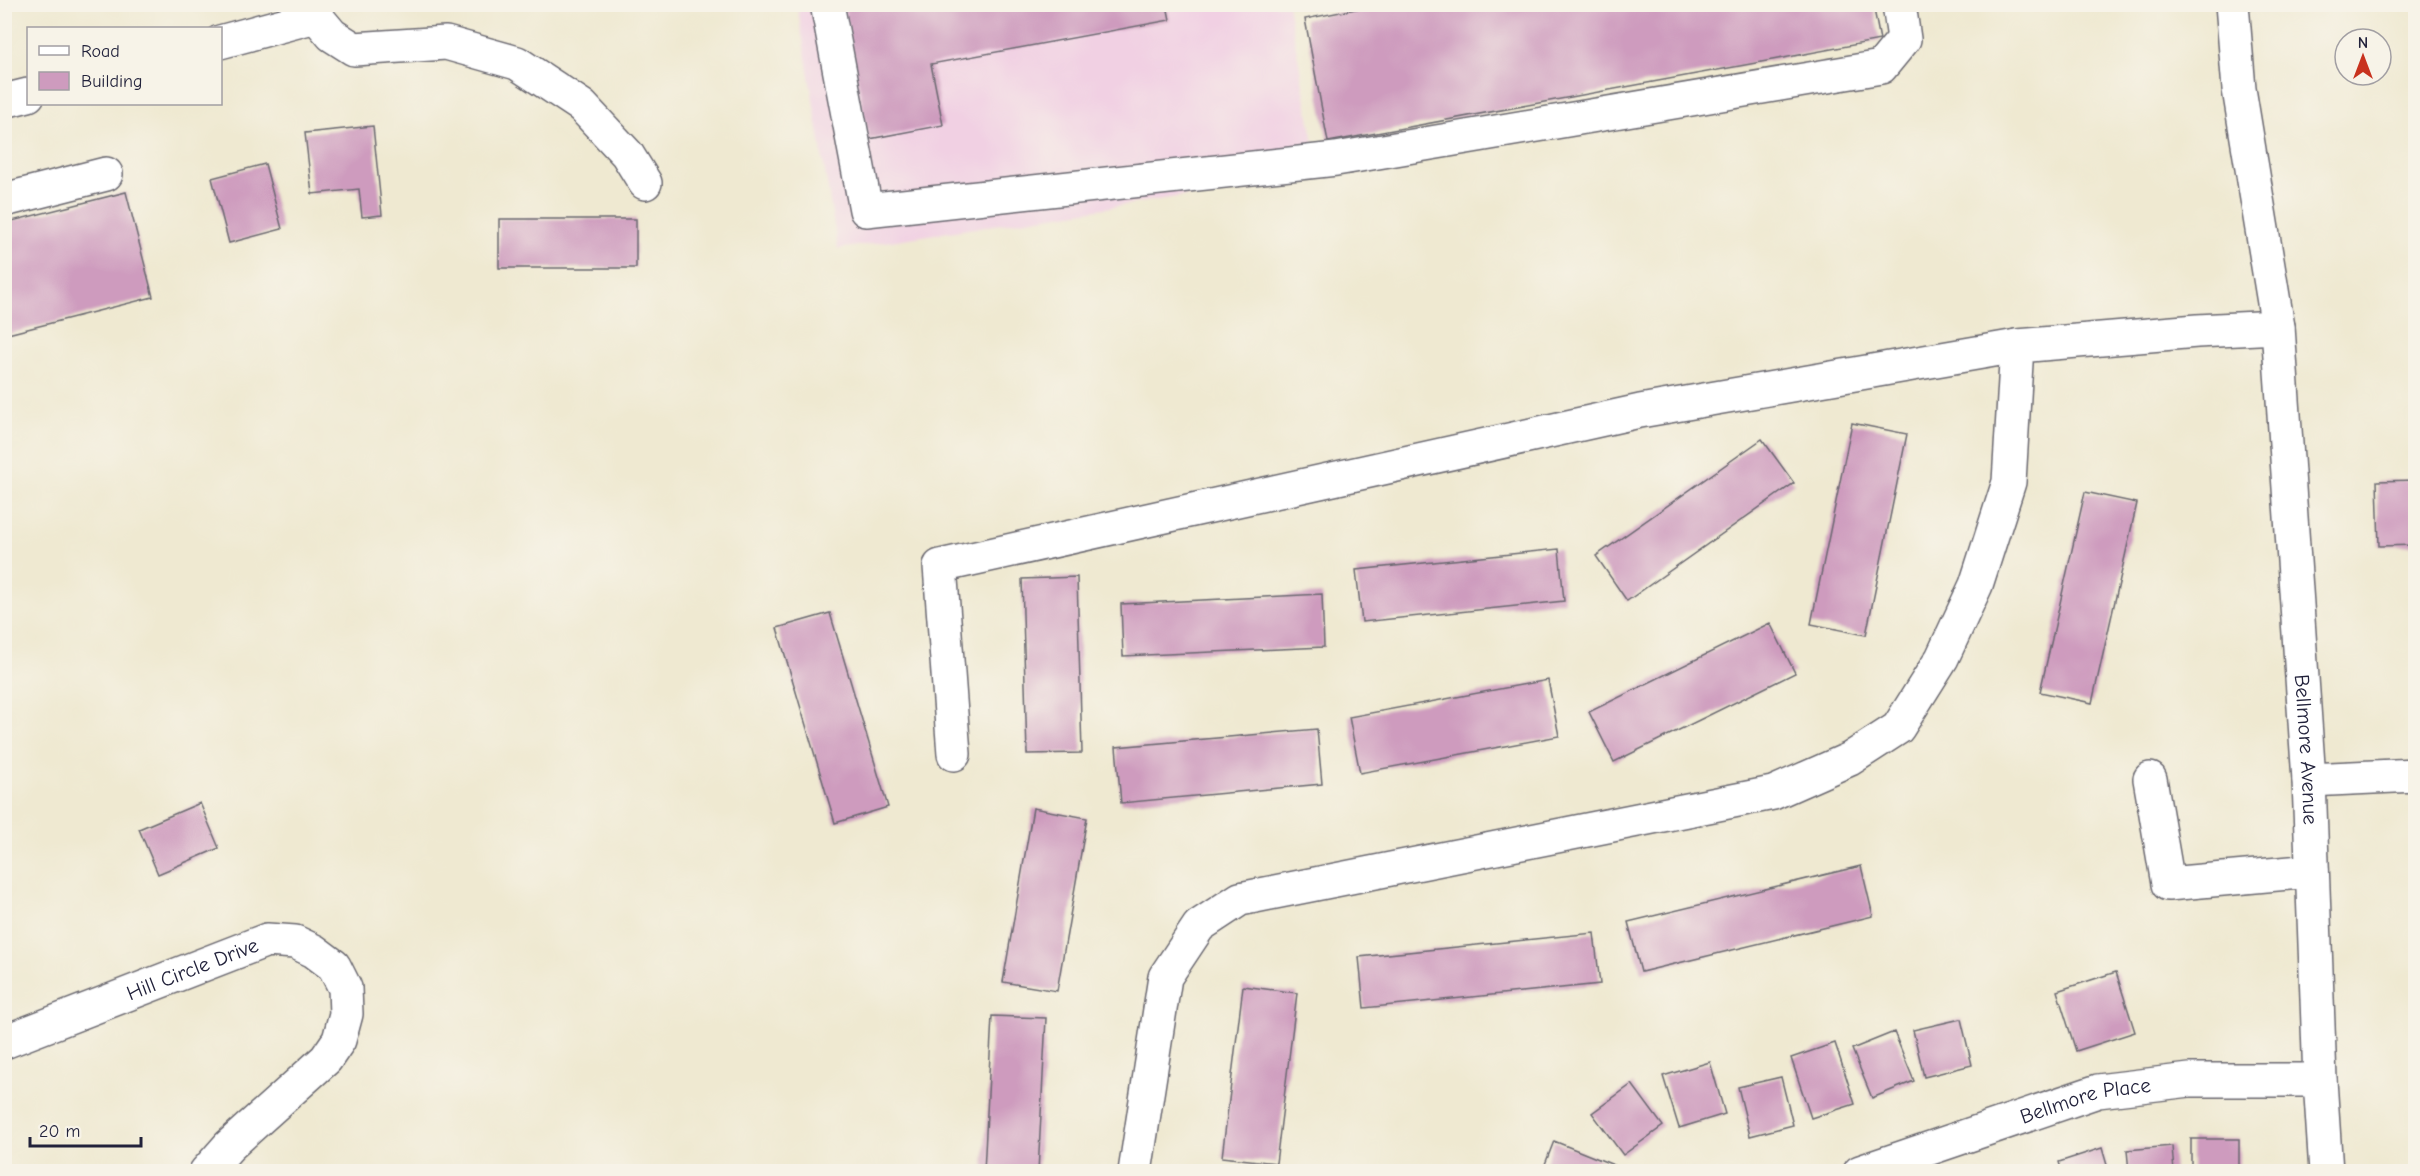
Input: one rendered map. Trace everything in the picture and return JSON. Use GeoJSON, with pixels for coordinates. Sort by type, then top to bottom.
{"type":"FeatureCollection","features":[{"type":"Feature","properties":{"kind":"street"},"geometry":{"type":"LineString","coordinates":[[827,4],[866,210],[1336,159],[1881,68],[1904,39],[1899,4]]}},
{"type":"Feature","properties":{"kind":"street","name":"Bellmore Avenue"},"geometry":{"type":"LineString","coordinates":[[2232,4],[2239,89],[2278,327],[2308,780],[2326,1172]]}},
{"type":"Feature","properties":{"kind":"street"},"geometry":{"type":"LineString","coordinates":[[222,41],[316,10],[332,35],[354,49],[446,43],[517,63],[582,106],[627,154],[645,183]]}},
{"type":"Feature","properties":{"kind":"street"},"geometry":{"type":"LineString","coordinates":[[4,101],[27,95]]}},
{"type":"Feature","properties":{"kind":"street"},"geometry":{"type":"LineString","coordinates":[[4,200],[106,174]]}},
{"type":"Feature","properties":{"kind":"street"},"geometry":{"type":"LineString","coordinates":[[954,754],[940,566],[1640,411],[2017,346],[2197,331],[2278,327]]}},
{"type":"Feature","properties":{"kind":"street"},"geometry":{"type":"LineString","coordinates":[[1135,1172],[1165,977],[1199,926],[1240,899],[1773,793],[1850,759],[1898,728],[1942,658],[1976,585],[2009,482],[2017,346]]}},
{"type":"Feature","properties":{"kind":"street"},"geometry":{"type":"LineString","coordinates":[[2308,780],[2415,775]]}},
{"type":"Feature","properties":{"kind":"street"},"geometry":{"type":"LineString","coordinates":[[2150,779],[2168,884],[2312,871]]}},
{"type":"Feature","properties":{"kind":"street","name":"Hill Circle Drive"},"geometry":{"type":"LineString","coordinates":[[4,1042],[227,953],[267,940],[295,942],[314,951],[334,966],[345,988],[346,1014],[339,1040],[326,1059],[229,1146],[206,1172]]}},
{"type":"Feature","properties":{"kind":"street","name":"Bellmore Place"},"geometry":{"type":"LineString","coordinates":[[1860,1172],[2098,1091],[2190,1080],[2320,1080]]}},
{"type":"Feature","properties":{"kind":"shaded area"},"geometry":{"type":"Polygon","coordinates":[[[797,5],[1288,5],[1320,175],[838,249],[797,5]]]}},
{"type":"Feature","properties":{"kind":"building"},"geometry":{"type":"Polygon","coordinates":[[[1360,4],[1873,4],[1880,40],[1328,142],[1305,19],[1361,8],[1360,4]]]}},
{"type":"Feature","properties":{"kind":"building"},"geometry":{"type":"Polygon","coordinates":[[[844,5],[1167,5],[1170,20],[931,64],[943,125],[869,139],[844,5]]]}},
{"type":"Feature","properties":{"kind":"building"},"geometry":{"type":"Polygon","coordinates":[[[373,126],[382,215],[362,217],[359,189],[312,194],[305,133],[373,126]]]}},
{"type":"Feature","properties":{"kind":"building"},"geometry":{"type":"Polygon","coordinates":[[[265,164],[282,229],[229,243],[212,178],[265,164]]]}},
{"type":"Feature","properties":{"kind":"building"},"geometry":{"type":"Polygon","coordinates":[[[126,192],[153,297],[4,335],[4,223],[126,192]]]}},
{"type":"Feature","properties":{"kind":"building"},"geometry":{"type":"Polygon","coordinates":[[[499,219],[636,219],[636,268],[499,268],[499,219]]]}},
{"type":"Feature","properties":{"kind":"building"},"geometry":{"type":"Polygon","coordinates":[[[1852,423],[1907,434],[1866,635],[1811,624],[1852,423]]]}},
{"type":"Feature","properties":{"kind":"building"},"geometry":{"type":"Polygon","coordinates":[[[1762,439],[1794,483],[1627,601],[1596,556],[1762,439]]]}},
{"type":"Feature","properties":{"kind":"building"},"geometry":{"type":"Polygon","coordinates":[[[2416,480],[2416,545],[2379,546],[2377,481],[2416,480]]]}},
{"type":"Feature","properties":{"kind":"building"},"geometry":{"type":"Polygon","coordinates":[[[2085,492],[2137,503],[2092,703],[2040,692],[2085,492]]]}},
{"type":"Feature","properties":{"kind":"building"},"geometry":{"type":"Polygon","coordinates":[[[1559,549],[1564,601],[1362,622],[1356,570],[1559,549]]]}},
{"type":"Feature","properties":{"kind":"building"},"geometry":{"type":"Polygon","coordinates":[[[1077,577],[1082,753],[1027,754],[1022,579],[1077,577]]]}},
{"type":"Feature","properties":{"kind":"building"},"geometry":{"type":"Polygon","coordinates":[[[1322,594],[1324,647],[1123,656],[1121,604],[1322,594]]]}},
{"type":"Feature","properties":{"kind":"building"},"geometry":{"type":"Polygon","coordinates":[[[830,613],[888,807],[835,823],[777,628],[830,613]]]}},
{"type":"Feature","properties":{"kind":"building"},"geometry":{"type":"Polygon","coordinates":[[[1770,623],[1795,673],[1614,762],[1589,712],[1770,623]]]}},
{"type":"Feature","properties":{"kind":"building"},"geometry":{"type":"Polygon","coordinates":[[[1548,680],[1559,736],[1360,773],[1349,717],[1548,680]]]}},
{"type":"Feature","properties":{"kind":"building"},"geometry":{"type":"Polygon","coordinates":[[[1317,729],[1322,784],[1121,803],[1116,747],[1317,729]]]}},
{"type":"Feature","properties":{"kind":"building"},"geometry":{"type":"Polygon","coordinates":[[[200,803],[219,848],[158,874],[139,829],[200,803]]]}},
{"type":"Feature","properties":{"kind":"building"},"geometry":{"type":"Polygon","coordinates":[[[1033,808],[1087,818],[1057,991],[1003,982],[1033,808]]]}},
{"type":"Feature","properties":{"kind":"building"},"geometry":{"type":"Polygon","coordinates":[[[1861,866],[1873,916],[1641,972],[1628,922],[1861,866]]]}},
{"type":"Feature","properties":{"kind":"building"},"geometry":{"type":"Polygon","coordinates":[[[1594,933],[1600,984],[1364,1008],[1359,957],[1594,933]]]}},
{"type":"Feature","properties":{"kind":"building"},"geometry":{"type":"Polygon","coordinates":[[[2116,972],[2135,1032],[2076,1051],[2057,991],[2116,972]]]}},
{"type":"Feature","properties":{"kind":"building"},"geometry":{"type":"Polygon","coordinates":[[[1243,986],[1297,993],[1276,1163],[1222,1157],[1243,986]]]}},
{"type":"Feature","properties":{"kind":"building"},"geometry":{"type":"Polygon","coordinates":[[[992,1016],[1046,1018],[1038,1172],[984,1172],[992,1016]]]}},
{"type":"Feature","properties":{"kind":"building"},"geometry":{"type":"Polygon","coordinates":[[[1961,1019],[1972,1065],[1924,1077],[1913,1030],[1961,1019]]]}},
{"type":"Feature","properties":{"kind":"building"},"geometry":{"type":"Polygon","coordinates":[[[1894,1032],[1914,1081],[1872,1098],[1852,1049],[1894,1032]]]}},
{"type":"Feature","properties":{"kind":"building"},"geometry":{"type":"Polygon","coordinates":[[[1835,1043],[1855,1104],[1811,1118],[1791,1058],[1835,1043]]]}},
{"type":"Feature","properties":{"kind":"building"},"geometry":{"type":"Polygon","coordinates":[[[1710,1062],[1725,1114],[1679,1128],[1663,1076],[1710,1062]]]}},
{"type":"Feature","properties":{"kind":"building"},"geometry":{"type":"Polygon","coordinates":[[[1781,1077],[1793,1125],[1750,1136],[1738,1087],[1781,1077]]]}},
{"type":"Feature","properties":{"kind":"building"},"geometry":{"type":"Polygon","coordinates":[[[1632,1084],[1663,1126],[1623,1155],[1592,1113],[1632,1084]]]}},
{"type":"Feature","properties":{"kind":"building"},"geometry":{"type":"Polygon","coordinates":[[[2191,1139],[2239,1139],[2239,1172],[2191,1172],[2191,1139]]]}},
{"type":"Feature","properties":{"kind":"building"},"geometry":{"type":"Polygon","coordinates":[[[1554,1141],[1616,1166],[1613,1172],[1542,1172],[1554,1141]]]}},
{"type":"Feature","properties":{"kind":"building"},"geometry":{"type":"Polygon","coordinates":[[[2172,1146],[2174,1172],[2129,1172],[2127,1150],[2172,1146]]]}},
{"type":"Feature","properties":{"kind":"building"},"geometry":{"type":"Polygon","coordinates":[[[2102,1148],[2109,1172],[2062,1172],[2059,1162],[2102,1148]]]}}]}
